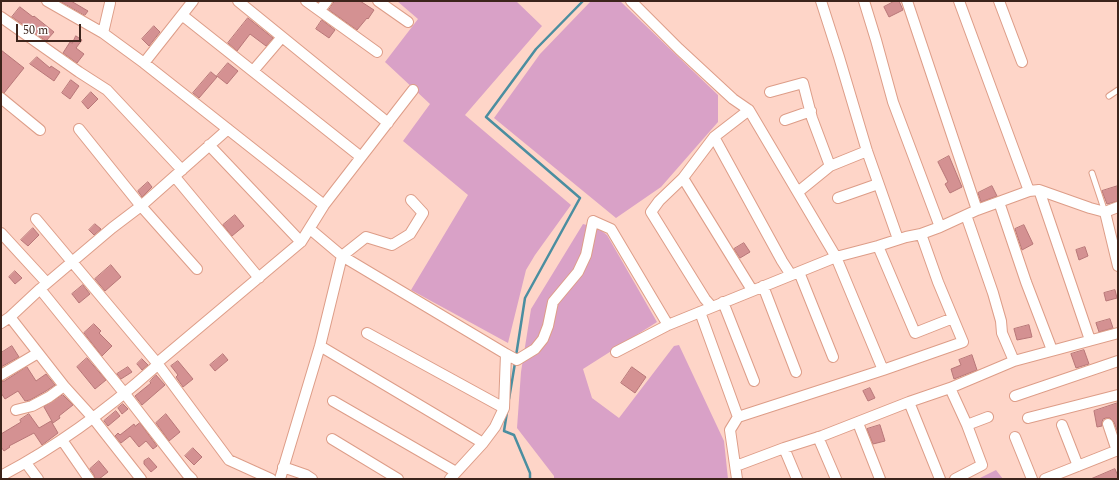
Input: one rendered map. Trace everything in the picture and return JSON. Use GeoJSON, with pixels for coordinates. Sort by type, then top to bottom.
{"type":"FeatureCollection","features":[{"type":"Feature","properties":{"kind":"street"},"geometry":{"type":"LineString","coordinates":[[48,1],[103,33],[144,63],[324,205]]}},
{"type":"Feature","properties":{"kind":"street"},"geometry":{"type":"LineString","coordinates":[[144,63],[193,1]]}},
{"type":"Feature","properties":{"kind":"street"},"geometry":{"type":"LineString","coordinates":[[238,1],[388,123]]}},
{"type":"Feature","properties":{"kind":"street"},"geometry":{"type":"LineString","coordinates":[[306,1],[378,52]]}},
{"type":"Feature","properties":{"kind":"street"},"geometry":{"type":"LineString","coordinates":[[320,10],[327,1]]}},
{"type":"Feature","properties":{"kind":"street"},"geometry":{"type":"LineString","coordinates":[[378,1],[408,22]]}},
{"type":"Feature","properties":{"kind":"street"},"geometry":{"type":"LineString","coordinates":[[631,1],[679,49],[733,99],[749,110],[836,257],[883,370]]}},
{"type":"Feature","properties":{"kind":"street"},"geometry":{"type":"LineString","coordinates":[[821,1],[867,151],[898,240]]}},
{"type":"Feature","properties":{"kind":"street"},"geometry":{"type":"LineString","coordinates":[[864,1],[893,102],[940,227]]}},
{"type":"Feature","properties":{"kind":"street"},"geometry":{"type":"LineString","coordinates":[[907,1],[977,210]]}},
{"type":"Feature","properties":{"kind":"street"},"geometry":{"type":"LineString","coordinates":[[959,1],[1034,191],[1090,340]]}},
{"type":"Feature","properties":{"kind":"street"},"geometry":{"type":"LineString","coordinates":[[999,1],[1022,62]]}},
{"type":"Feature","properties":{"kind":"street"},"geometry":{"type":"LineString","coordinates":[[103,33],[109,2]]}},
{"type":"Feature","properties":{"kind":"street"},"geometry":{"type":"LineString","coordinates":[[182,15],[361,157]]}},
{"type":"Feature","properties":{"kind":"street"},"geometry":{"type":"LineString","coordinates":[[1,17],[107,90],[179,173],[259,278]]}},
{"type":"Feature","properties":{"kind":"street"},"geometry":{"type":"LineString","coordinates":[[253,72],[282,37]]}},
{"type":"Feature","properties":{"kind":"street"},"geometry":{"type":"LineString","coordinates":[[770,92],[803,83],[830,166]]}},
{"type":"Feature","properties":{"kind":"street"},"geometry":{"type":"LineString","coordinates":[[2,476],[26,463],[62,440],[125,394],[154,368],[157,363],[301,242],[324,205],[413,90]]}},
{"type":"Feature","properties":{"kind":"street"},"geometry":{"type":"LineString","coordinates":[[1,98],[40,130]]}},
{"type":"Feature","properties":{"kind":"street"},"geometry":{"type":"LineString","coordinates":[[712,307],[705,299],[651,212],[659,201],[683,178],[714,137],[749,110]]}},
{"type":"Feature","properties":{"kind":"street"},"geometry":{"type":"LineString","coordinates":[[785,120],[811,111]]}},
{"type":"Feature","properties":{"kind":"street"},"geometry":{"type":"LineString","coordinates":[[1,323],[10,317],[43,286],[112,228],[141,206],[228,129]]}},
{"type":"Feature","properties":{"kind":"street"},"geometry":{"type":"LineString","coordinates":[[79,130],[141,206],[197,268]]}},
{"type":"Feature","properties":{"kind":"street"},"geometry":{"type":"LineString","coordinates":[[714,137],[782,261],[795,274],[833,357]]}},
{"type":"Feature","properties":{"kind":"street"},"geometry":{"type":"LineString","coordinates":[[209,145],[301,242]]}},
{"type":"Feature","properties":{"kind":"street"},"geometry":{"type":"LineString","coordinates":[[798,192],[830,166],[867,151]]}},
{"type":"Feature","properties":{"kind":"street"},"geometry":{"type":"LineString","coordinates":[[683,178],[752,290]]}},
{"type":"Feature","properties":{"kind":"street"},"geometry":{"type":"LineString","coordinates":[[838,198],[878,184]]}},
{"type":"Feature","properties":{"kind":"street"},"geometry":{"type":"LineString","coordinates":[[616,352],[668,325],[836,257],[921,234],[977,210],[1034,191],[1105,212],[1118,207]]}},
{"type":"Feature","properties":{"kind":"street"},"geometry":{"type":"LineString","coordinates":[[280,479],[320,346],[342,256],[366,237],[392,245],[410,234],[423,213],[411,200]]}},
{"type":"Feature","properties":{"kind":"street"},"geometry":{"type":"LineString","coordinates":[[999,202],[1026,282],[1052,350]]}},
{"type":"Feature","properties":{"kind":"street"},"geometry":{"type":"LineString","coordinates":[[1105,212],[1118,266]]}},
{"type":"Feature","properties":{"kind":"street"},"geometry":{"type":"LineString","coordinates":[[966,215],[993,293],[1001,321],[1002,333],[1014,361]]}},
{"type":"Feature","properties":{"kind":"street"},"geometry":{"type":"LineString","coordinates":[[36,219],[157,363],[229,460],[271,479]]}},
{"type":"Feature","properties":{"kind":"street"},"geometry":{"type":"LineString","coordinates":[[511,357],[534,349],[543,339],[548,326],[553,302],[578,272],[586,255],[593,221],[611,229],[668,325]]}},
{"type":"Feature","properties":{"kind":"street"},"geometry":{"type":"LineString","coordinates":[[310,229],[342,256],[511,357]]}},
{"type":"Feature","properties":{"kind":"street"},"geometry":{"type":"LineString","coordinates":[[1,233],[192,479]]}},
{"type":"Feature","properties":{"kind":"street"},"geometry":{"type":"LineString","coordinates":[[737,479],[730,430],[738,417],[883,370],[963,342],[938,282],[921,234]]}},
{"type":"Feature","properties":{"kind":"street"},"geometry":{"type":"LineString","coordinates":[[878,246],[915,332],[953,318]]}},
{"type":"Feature","properties":{"kind":"street"},"geometry":{"type":"LineString","coordinates":[[763,286],[796,372]]}},
{"type":"Feature","properties":{"kind":"street"},"geometry":{"type":"LineString","coordinates":[[723,302],[754,381]]}},
{"type":"Feature","properties":{"kind":"street"},"geometry":{"type":"LineString","coordinates":[[700,312],[738,417]]}},
{"type":"Feature","properties":{"kind":"street"},"geometry":{"type":"LineString","coordinates":[[10,317],[64,386],[93,418],[141,479]]}},
{"type":"Feature","properties":{"kind":"street"},"geometry":{"type":"LineString","coordinates":[[367,333],[504,408]]}},
{"type":"Feature","properties":{"kind":"street"},"geometry":{"type":"LineString","coordinates":[[736,466],[858,423],[909,402],[950,388],[1014,361],[1118,333]]}},
{"type":"Feature","properties":{"kind":"street"},"geometry":{"type":"LineString","coordinates":[[320,346],[484,443]]}},
{"type":"Feature","properties":{"kind":"street"},"geometry":{"type":"LineString","coordinates":[[1,375],[38,353]]}},
{"type":"Feature","properties":{"kind":"street"},"geometry":{"type":"LineString","coordinates":[[333,401],[453,476],[484,443],[496,427],[504,408],[511,357]]}},
{"type":"Feature","properties":{"kind":"street"},"geometry":{"type":"LineString","coordinates":[[1015,396],[1118,361]]}},
{"type":"Feature","properties":{"kind":"street"},"geometry":{"type":"LineString","coordinates":[[16,410],[32,406],[49,397],[64,386]]}},
{"type":"Feature","properties":{"kind":"street"},"geometry":{"type":"LineString","coordinates":[[950,388],[982,465],[955,479]]}},
{"type":"Feature","properties":{"kind":"street"},"geometry":{"type":"LineString","coordinates":[[1028,418],[1118,395]]}},
{"type":"Feature","properties":{"kind":"street"},"geometry":{"type":"LineString","coordinates":[[909,402],[940,479]]}},
{"type":"Feature","properties":{"kind":"street"},"geometry":{"type":"LineString","coordinates":[[966,426],[988,417]]}},
{"type":"Feature","properties":{"kind":"street"},"geometry":{"type":"LineString","coordinates":[[858,423],[880,479]]}},
{"type":"Feature","properties":{"kind":"street"},"geometry":{"type":"LineString","coordinates":[[1045,479],[1117,450],[1108,424]]}},
{"type":"Feature","properties":{"kind":"street"},"geometry":{"type":"LineString","coordinates":[[1062,425],[1078,466]]}},
{"type":"Feature","properties":{"kind":"street"},"geometry":{"type":"LineString","coordinates":[[818,437],[836,479]]}},
{"type":"Feature","properties":{"kind":"street"},"geometry":{"type":"LineString","coordinates":[[1015,437],[1032,479]]}},
{"type":"Feature","properties":{"kind":"street"},"geometry":{"type":"LineString","coordinates":[[332,439],[398,479]]}},
{"type":"Feature","properties":{"kind":"street"},"geometry":{"type":"LineString","coordinates":[[62,440],[90,479]]}},
{"type":"Feature","properties":{"kind":"street"},"geometry":{"type":"LineString","coordinates":[[784,448],[797,479]]}},
{"type":"Feature","properties":{"kind":"street"},"geometry":{"type":"LineString","coordinates":[[26,463],[38,479]]}},
{"type":"Feature","properties":{"kind":"street"},"geometry":{"type":"LineString","coordinates":[[283,467],[306,475],[312,479]]}},
{"type":"Feature","properties":{"kind":"lane"},"geometry":{"type":"LineString","coordinates":[[1109,96],[1118,90]]}},
{"type":"Feature","properties":{"kind":"lane"},"geometry":{"type":"LineString","coordinates":[[1092,173],[1105,212]]}},
{"type":"Feature","properties":{"kind":"shaded area"},"geometry":{"type":"Polygon","coordinates":[[[397,1],[516,1],[542,26],[465,115],[571,205],[526,270],[508,343],[411,290],[468,195],[403,141],[430,104],[385,62],[418,19],[397,1]]]}},
{"type":"Feature","properties":{"kind":"shaded area"},"geometry":{"type":"Polygon","coordinates":[[[591,1],[620,1],[718,95],[718,122],[661,187],[616,218],[494,118],[540,54],[591,1]]]}},
{"type":"Feature","properties":{"kind":"shaded area"},"geometry":{"type":"Polygon","coordinates":[[[583,224],[598,228],[607,235],[657,322],[583,369],[592,398],[619,418],[674,346],[679,345],[724,441],[728,479],[554,479],[554,476],[517,428],[521,372],[531,309],[583,224]]]}},
{"type":"Feature","properties":{"kind":"shaded area"},"geometry":{"type":"Polygon","coordinates":[[[996,470],[1003,479],[978,479],[996,470]]]}},
{"type":"Feature","properties":{"kind":"building"},"geometry":{"type":"Polygon","coordinates":[[[60,1],[71,1],[88,11],[85,15],[60,1]]]}},
{"type":"Feature","properties":{"kind":"building"},"geometry":{"type":"Polygon","coordinates":[[[335,1],[360,1],[374,10],[368,19],[367,18],[357,30],[329,10],[335,1]]]}},
{"type":"Feature","properties":{"kind":"building"},"geometry":{"type":"Polygon","coordinates":[[[895,1],[899,1],[903,10],[889,17],[884,7],[895,1]]]}},
{"type":"Feature","properties":{"kind":"building"},"geometry":{"type":"Polygon","coordinates":[[[20,7],[54,32],[46,41],[12,17],[20,7]]]}},
{"type":"Feature","properties":{"kind":"building"},"geometry":{"type":"Polygon","coordinates":[[[248,18],[273,38],[266,46],[250,34],[237,51],[228,43],[248,18]]]}},
{"type":"Feature","properties":{"kind":"building"},"geometry":{"type":"Polygon","coordinates":[[[322,20],[335,30],[329,38],[316,29],[322,20]]]}},
{"type":"Feature","properties":{"kind":"building"},"geometry":{"type":"Polygon","coordinates":[[[154,26],[160,32],[149,46],[142,39],[154,26]]]}},
{"type":"Feature","properties":{"kind":"building"},"geometry":{"type":"Polygon","coordinates":[[[76,36],[82,40],[76,48],[84,54],[77,63],[63,53],[76,36]]]}},
{"type":"Feature","properties":{"kind":"building"},"geometry":{"type":"Polygon","coordinates":[[[1,50],[24,68],[4,93],[1,92],[1,50]]]}},
{"type":"Feature","properties":{"kind":"building"},"geometry":{"type":"Polygon","coordinates":[[[37,57],[50,68],[51,66],[60,72],[54,81],[30,64],[37,57]]]}},
{"type":"Feature","properties":{"kind":"building"},"geometry":{"type":"Polygon","coordinates":[[[228,63],[238,71],[227,84],[217,76],[228,63]]]}},
{"type":"Feature","properties":{"kind":"building"},"geometry":{"type":"Polygon","coordinates":[[[211,72],[217,77],[199,98],[193,93],[211,72]]]}},
{"type":"Feature","properties":{"kind":"building"},"geometry":{"type":"Polygon","coordinates":[[[71,80],[79,86],[70,99],[62,93],[71,80]]]}},
{"type":"Feature","properties":{"kind":"building"},"geometry":{"type":"Polygon","coordinates":[[[91,92],[98,99],[88,109],[82,102],[91,92]]]}},
{"type":"Feature","properties":{"kind":"building"},"geometry":{"type":"Polygon","coordinates":[[[949,156],[962,187],[950,193],[945,184],[948,182],[938,162],[949,156]]]}},
{"type":"Feature","properties":{"kind":"building"},"geometry":{"type":"Polygon","coordinates":[[[148,182],[152,187],[142,197],[138,191],[148,182]]]}},
{"type":"Feature","properties":{"kind":"building"},"geometry":{"type":"Polygon","coordinates":[[[992,186],[997,196],[981,202],[978,193],[992,186]]]}},
{"type":"Feature","properties":{"kind":"building"},"geometry":{"type":"Polygon","coordinates":[[[1118,186],[1118,201],[1107,204],[1102,191],[1118,186]]]}},
{"type":"Feature","properties":{"kind":"building"},"geometry":{"type":"Polygon","coordinates":[[[235,215],[244,226],[232,236],[223,225],[235,215]]]}},
{"type":"Feature","properties":{"kind":"building"},"geometry":{"type":"Polygon","coordinates":[[[95,224],[101,229],[94,235],[89,230],[95,224]]]}},
{"type":"Feature","properties":{"kind":"building"},"geometry":{"type":"Polygon","coordinates":[[[1024,225],[1033,244],[1022,250],[1015,229],[1024,225]]]}},
{"type":"Feature","properties":{"kind":"building"},"geometry":{"type":"Polygon","coordinates":[[[33,228],[39,235],[28,246],[21,240],[33,228]]]}},
{"type":"Feature","properties":{"kind":"building"},"geometry":{"type":"Polygon","coordinates":[[[744,243],[750,252],[740,258],[734,249],[744,243]]]}},
{"type":"Feature","properties":{"kind":"building"},"geometry":{"type":"Polygon","coordinates":[[[1085,247],[1088,256],[1079,260],[1076,250],[1085,247]]]}},
{"type":"Feature","properties":{"kind":"building"},"geometry":{"type":"Polygon","coordinates":[[[111,265],[121,277],[105,291],[95,279],[111,265]]]}},
{"type":"Feature","properties":{"kind":"building"},"geometry":{"type":"Polygon","coordinates":[[[15,271],[22,278],[15,284],[9,277],[15,271]]]}},
{"type":"Feature","properties":{"kind":"building"},"geometry":{"type":"Polygon","coordinates":[[[83,285],[90,294],[79,303],[72,294],[83,285]]]}},
{"type":"Feature","properties":{"kind":"building"},"geometry":{"type":"Polygon","coordinates":[[[1115,290],[1117,298],[1106,301],[1104,293],[1115,290]]]}},
{"type":"Feature","properties":{"kind":"building"},"geometry":{"type":"Polygon","coordinates":[[[1110,319],[1113,328],[1099,332],[1096,323],[1110,319]]]}},
{"type":"Feature","properties":{"kind":"building"},"geometry":{"type":"Polygon","coordinates":[[[94,324],[101,331],[99,333],[112,346],[102,356],[84,333],[94,324]]]}},
{"type":"Feature","properties":{"kind":"building"},"geometry":{"type":"Polygon","coordinates":[[[1029,325],[1032,337],[1017,340],[1014,329],[1029,325]]]}},
{"type":"Feature","properties":{"kind":"building"},"geometry":{"type":"Polygon","coordinates":[[[12,346],[19,357],[1,367],[1,353],[12,346]]]}},
{"type":"Feature","properties":{"kind":"building"},"geometry":{"type":"Polygon","coordinates":[[[1084,350],[1089,364],[1076,368],[1071,354],[1084,350]]]}},
{"type":"Feature","properties":{"kind":"building"},"geometry":{"type":"Polygon","coordinates":[[[223,354],[228,360],[215,371],[210,365],[223,354]]]}},
{"type":"Feature","properties":{"kind":"building"},"geometry":{"type":"Polygon","coordinates":[[[972,355],[977,370],[954,379],[951,369],[961,365],[959,360],[972,355]]]}},
{"type":"Feature","properties":{"kind":"building"},"geometry":{"type":"Polygon","coordinates":[[[87,358],[106,380],[95,389],[77,367],[87,358]]]}},
{"type":"Feature","properties":{"kind":"building"},"geometry":{"type":"Polygon","coordinates":[[[142,359],[148,365],[142,370],[137,364],[142,359]]]}},
{"type":"Feature","properties":{"kind":"building"},"geometry":{"type":"Polygon","coordinates":[[[178,361],[193,379],[183,387],[176,377],[178,375],[171,366],[178,361]]]}},
{"type":"Feature","properties":{"kind":"building"},"geometry":{"type":"Polygon","coordinates":[[[27,367],[36,381],[46,374],[55,385],[30,400],[25,401],[18,391],[5,399],[1,393],[1,381],[4,381],[27,367]]]}},
{"type":"Feature","properties":{"kind":"building"},"geometry":{"type":"Polygon","coordinates":[[[128,367],[132,372],[121,379],[117,374],[128,367]]]}},
{"type":"Feature","properties":{"kind":"building"},"geometry":{"type":"Polygon","coordinates":[[[632,367],[646,377],[635,393],[621,383],[632,367]]]}},
{"type":"Feature","properties":{"kind":"building"},"geometry":{"type":"Polygon","coordinates":[[[156,375],[165,385],[142,405],[135,396],[151,383],[150,382],[156,375]]]}},
{"type":"Feature","properties":{"kind":"building"},"geometry":{"type":"Polygon","coordinates":[[[870,388],[875,398],[868,401],[863,391],[870,388]]]}},
{"type":"Feature","properties":{"kind":"building"},"geometry":{"type":"Polygon","coordinates":[[[63,395],[73,405],[53,423],[44,407],[63,395]]]}},
{"type":"Feature","properties":{"kind":"building"},"geometry":{"type":"Polygon","coordinates":[[[1118,403],[1118,433],[1114,422],[1110,418],[1103,419],[1102,426],[1097,427],[1094,411],[1118,403]]]}},
{"type":"Feature","properties":{"kind":"building"},"geometry":{"type":"Polygon","coordinates":[[[123,404],[128,409],[122,414],[118,408],[123,404]]]}},
{"type":"Feature","properties":{"kind":"building"},"geometry":{"type":"Polygon","coordinates":[[[116,411],[120,416],[108,426],[104,421],[116,411]]]}},
{"type":"Feature","properties":{"kind":"building"},"geometry":{"type":"Polygon","coordinates":[[[29,414],[39,428],[51,421],[58,433],[42,445],[34,433],[9,446],[10,447],[4,451],[1,447],[1,434],[21,422],[20,420],[29,414]]]}},
{"type":"Feature","properties":{"kind":"building"},"geometry":{"type":"Polygon","coordinates":[[[166,414],[180,432],[169,441],[156,423],[166,414]]]}},
{"type":"Feature","properties":{"kind":"building"},"geometry":{"type":"Polygon","coordinates":[[[140,423],[157,446],[153,449],[146,441],[139,447],[130,436],[121,443],[115,436],[118,433],[120,435],[134,424],[135,426],[140,423]]]}},
{"type":"Feature","properties":{"kind":"building"},"geometry":{"type":"Polygon","coordinates":[[[880,425],[885,441],[873,444],[867,429],[880,425]]]}},
{"type":"Feature","properties":{"kind":"building"},"geometry":{"type":"Polygon","coordinates":[[[193,448],[202,457],[194,465],[185,456],[193,448]]]}},
{"type":"Feature","properties":{"kind":"building"},"geometry":{"type":"Polygon","coordinates":[[[149,458],[157,467],[151,472],[144,464],[144,461],[149,458]]]}},
{"type":"Feature","properties":{"kind":"building"},"geometry":{"type":"Polygon","coordinates":[[[99,461],[108,472],[99,479],[95,479],[90,469],[99,461]]]}},
{"type":"Feature","properties":{"kind":"building"},"geometry":{"type":"Polygon","coordinates":[[[1115,469],[1118,479],[1091,479],[1115,469]]]}},
{"type":"Feature","properties":{"kind":"waterway"},"geometry":{"type":"LineString","coordinates":[[516,356],[525,298],[580,198],[486,117],[536,49],[583,1]]}},
{"type":"Feature","properties":{"kind":"waterway"},"geometry":{"type":"LineString","coordinates":[[509,399],[515,363]]}},
{"type":"Feature","properties":{"kind":"waterway"},"geometry":{"type":"LineString","coordinates":[[507,412],[504,431],[514,435],[530,473],[530,479]]}}]}
